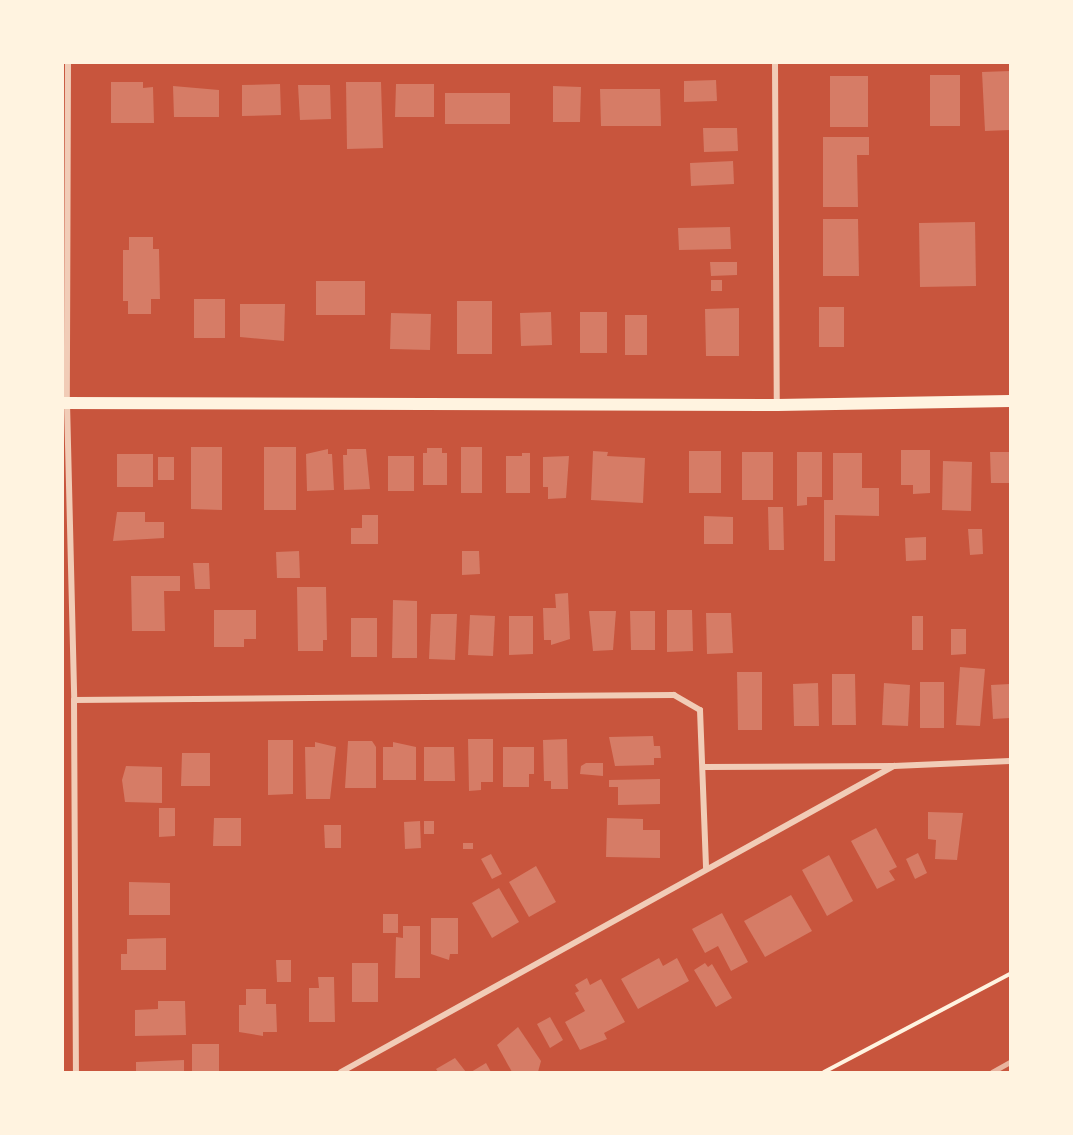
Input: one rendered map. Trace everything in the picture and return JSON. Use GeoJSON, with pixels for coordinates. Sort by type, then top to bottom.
{"type":"FeatureCollection","features":[{"type":"Feature","properties":{"kind":"main road"},"geometry":{"type":"LineString","coordinates":[[65,403],[777,405],[1010,401]]}},
{"type":"Feature","properties":{"kind":"street"},"geometry":{"type":"LineString","coordinates":[[68,63],[65,403],[74,700],[76,1072]]}},
{"type":"Feature","properties":{"kind":"street"},"geometry":{"type":"LineString","coordinates":[[775,63],[777,405]]}},
{"type":"Feature","properties":{"kind":"street"},"geometry":{"type":"LineString","coordinates":[[74,700],[674,695],[700,710],[705,767],[706,869]]}},
{"type":"Feature","properties":{"kind":"street"},"geometry":{"type":"LineString","coordinates":[[705,767],[894,766],[1010,760]]}},
{"type":"Feature","properties":{"kind":"street"},"geometry":{"type":"LineString","coordinates":[[341,1072],[894,766]]}},
{"type":"Feature","properties":{"kind":"path"},"geometry":{"type":"LineString","coordinates":[[824,1072],[1010,974]]}},
{"type":"Feature","properties":{"kind":"building"},"geometry":{"type":"Polygon","coordinates":[[[1010,71],[1010,130],[985,131],[982,72],[1010,71]]]}},
{"type":"Feature","properties":{"kind":"building"},"geometry":{"type":"Polygon","coordinates":[[[930,75],[960,75],[960,126],[930,126],[930,75]]]}},
{"type":"Feature","properties":{"kind":"building"},"geometry":{"type":"Polygon","coordinates":[[[830,76],[868,76],[868,127],[830,127],[830,76]]]}},
{"type":"Feature","properties":{"kind":"building"},"geometry":{"type":"Polygon","coordinates":[[[716,80],[717,101],[684,102],[684,81],[716,80]]]}},
{"type":"Feature","properties":{"kind":"building"},"geometry":{"type":"Polygon","coordinates":[[[111,82],[143,82],[143,88],[153,87],[154,123],[111,123],[111,82]]]}},
{"type":"Feature","properties":{"kind":"building"},"geometry":{"type":"Polygon","coordinates":[[[346,82],[381,82],[383,148],[347,149],[346,82]]]}},
{"type":"Feature","properties":{"kind":"building"},"geometry":{"type":"Polygon","coordinates":[[[280,84],[281,115],[242,116],[242,85],[280,84]]]}},
{"type":"Feature","properties":{"kind":"building"},"geometry":{"type":"Polygon","coordinates":[[[396,84],[434,84],[434,117],[395,117],[396,84]]]}},
{"type":"Feature","properties":{"kind":"building"},"geometry":{"type":"Polygon","coordinates":[[[298,85],[330,85],[331,119],[300,120],[298,85]]]}},
{"type":"Feature","properties":{"kind":"building"},"geometry":{"type":"Polygon","coordinates":[[[173,86],[219,90],[219,117],[174,117],[173,86]]]}},
{"type":"Feature","properties":{"kind":"building"},"geometry":{"type":"Polygon","coordinates":[[[553,86],[581,87],[580,122],[553,122],[553,86]]]}},
{"type":"Feature","properties":{"kind":"building"},"geometry":{"type":"Polygon","coordinates":[[[600,89],[660,89],[661,126],[601,126],[600,89]]]}},
{"type":"Feature","properties":{"kind":"building"},"geometry":{"type":"Polygon","coordinates":[[[445,93],[510,93],[510,124],[445,124],[445,93]]]}},
{"type":"Feature","properties":{"kind":"building"},"geometry":{"type":"Polygon","coordinates":[[[703,128],[737,128],[738,151],[704,152],[703,128]]]}},
{"type":"Feature","properties":{"kind":"building"},"geometry":{"type":"Polygon","coordinates":[[[823,137],[869,137],[869,155],[857,155],[858,207],[823,207],[823,137]]]}},
{"type":"Feature","properties":{"kind":"building"},"geometry":{"type":"Polygon","coordinates":[[[733,161],[734,184],[691,186],[690,163],[733,161]]]}},
{"type":"Feature","properties":{"kind":"building"},"geometry":{"type":"Polygon","coordinates":[[[823,219],[858,219],[859,276],[823,276],[823,219]]]}},
{"type":"Feature","properties":{"kind":"building"},"geometry":{"type":"Polygon","coordinates":[[[975,222],[976,286],[920,287],[919,223],[975,222]]]}},
{"type":"Feature","properties":{"kind":"building"},"geometry":{"type":"Polygon","coordinates":[[[730,227],[731,249],[679,250],[678,228],[730,227]]]}},
{"type":"Feature","properties":{"kind":"building"},"geometry":{"type":"Polygon","coordinates":[[[129,237],[153,237],[153,249],[159,249],[160,299],[151,299],[151,314],[128,314],[128,301],[123,301],[123,250],[129,250],[129,237]]]}},
{"type":"Feature","properties":{"kind":"building"},"geometry":{"type":"Polygon","coordinates":[[[710,262],[737,262],[737,275],[711,276],[710,262]]]}},
{"type":"Feature","properties":{"kind":"building"},"geometry":{"type":"Polygon","coordinates":[[[711,280],[722,280],[722,291],[711,291],[711,280]]]}},
{"type":"Feature","properties":{"kind":"building"},"geometry":{"type":"Polygon","coordinates":[[[316,281],[365,281],[365,315],[316,315],[316,281]]]}},
{"type":"Feature","properties":{"kind":"building"},"geometry":{"type":"Polygon","coordinates":[[[194,299],[225,299],[225,338],[194,338],[194,299]]]}},
{"type":"Feature","properties":{"kind":"building"},"geometry":{"type":"Polygon","coordinates":[[[457,301],[492,301],[492,354],[457,354],[457,301]]]}},
{"type":"Feature","properties":{"kind":"building"},"geometry":{"type":"Polygon","coordinates":[[[240,304],[285,304],[284,341],[240,337],[240,304]]]}},
{"type":"Feature","properties":{"kind":"building"},"geometry":{"type":"Polygon","coordinates":[[[819,307],[844,307],[844,347],[819,347],[819,307]]]}},
{"type":"Feature","properties":{"kind":"building"},"geometry":{"type":"Polygon","coordinates":[[[739,308],[739,356],[706,356],[705,309],[739,308]]]}},
{"type":"Feature","properties":{"kind":"building"},"geometry":{"type":"Polygon","coordinates":[[[551,312],[552,345],[521,346],[520,313],[551,312]]]}},
{"type":"Feature","properties":{"kind":"building"},"geometry":{"type":"Polygon","coordinates":[[[580,312],[607,312],[607,353],[580,353],[580,312]]]}},
{"type":"Feature","properties":{"kind":"building"},"geometry":{"type":"Polygon","coordinates":[[[391,313],[431,314],[430,350],[390,349],[391,313]]]}},
{"type":"Feature","properties":{"kind":"building"},"geometry":{"type":"Polygon","coordinates":[[[625,315],[647,315],[647,355],[625,355],[625,315]]]}},
{"type":"Feature","properties":{"kind":"building"},"geometry":{"type":"Polygon","coordinates":[[[191,447],[222,447],[222,510],[191,509],[191,447]]]}},
{"type":"Feature","properties":{"kind":"building"},"geometry":{"type":"Polygon","coordinates":[[[264,447],[296,447],[296,510],[264,510],[264,447]]]}},
{"type":"Feature","properties":{"kind":"building"},"geometry":{"type":"Polygon","coordinates":[[[461,447],[482,447],[482,493],[461,493],[461,447]]]}},
{"type":"Feature","properties":{"kind":"building"},"geometry":{"type":"Polygon","coordinates":[[[427,448],[442,448],[442,453],[447,453],[447,485],[423,485],[423,453],[427,453],[427,448]]]}},
{"type":"Feature","properties":{"kind":"building"},"geometry":{"type":"Polygon","coordinates":[[[328,449],[328,454],[332,454],[334,490],[307,491],[306,454],[328,449]]]}},
{"type":"Feature","properties":{"kind":"building"},"geometry":{"type":"Polygon","coordinates":[[[347,449],[366,449],[370,489],[344,490],[343,455],[347,455],[347,449]]]}},
{"type":"Feature","properties":{"kind":"building"},"geometry":{"type":"Polygon","coordinates":[[[901,450],[930,450],[930,493],[913,494],[913,485],[901,485],[901,450]]]}},
{"type":"Feature","properties":{"kind":"building"},"geometry":{"type":"Polygon","coordinates":[[[593,451],[608,452],[607,456],[645,458],[643,503],[591,500],[593,451]]]}},
{"type":"Feature","properties":{"kind":"building"},"geometry":{"type":"Polygon","coordinates":[[[689,451],[721,451],[721,493],[689,493],[689,451]]]}},
{"type":"Feature","properties":{"kind":"building"},"geometry":{"type":"Polygon","coordinates":[[[742,452],[773,452],[773,500],[742,500],[742,452]]]}},
{"type":"Feature","properties":{"kind":"building"},"geometry":{"type":"Polygon","coordinates":[[[797,452],[822,452],[822,497],[807,497],[807,505],[797,506],[797,452]]]}},
{"type":"Feature","properties":{"kind":"building"},"geometry":{"type":"Polygon","coordinates":[[[990,452],[1010,452],[1010,483],[991,483],[990,452]]]}},
{"type":"Feature","properties":{"kind":"building"},"geometry":{"type":"Polygon","coordinates":[[[522,453],[530,453],[530,493],[506,493],[506,456],[522,456],[522,453]]]}},
{"type":"Feature","properties":{"kind":"building"},"geometry":{"type":"Polygon","coordinates":[[[833,453],[862,453],[862,488],[879,488],[879,516],[835,515],[835,561],[824,561],[824,500],[833,500],[833,453]]]}},
{"type":"Feature","properties":{"kind":"building"},"geometry":{"type":"Polygon","coordinates":[[[117,454],[153,454],[153,487],[117,487],[117,454]]]}},
{"type":"Feature","properties":{"kind":"building"},"geometry":{"type":"Polygon","coordinates":[[[388,456],[414,456],[414,491],[388,491],[388,456]]]}},
{"type":"Feature","properties":{"kind":"building"},"geometry":{"type":"Polygon","coordinates":[[[569,456],[566,498],[548,499],[548,487],[543,487],[543,457],[569,456]]]}},
{"type":"Feature","properties":{"kind":"building"},"geometry":{"type":"Polygon","coordinates":[[[158,457],[174,457],[174,480],[158,480],[158,457]]]}},
{"type":"Feature","properties":{"kind":"building"},"geometry":{"type":"Polygon","coordinates":[[[943,461],[972,462],[971,511],[942,510],[943,461]]]}},
{"type":"Feature","properties":{"kind":"building"},"geometry":{"type":"Polygon","coordinates":[[[768,507],[783,507],[784,550],[769,550],[768,507]]]}},
{"type":"Feature","properties":{"kind":"building"},"geometry":{"type":"Polygon","coordinates":[[[117,512],[145,512],[145,522],[164,522],[164,538],[113,541],[117,512]]]}},
{"type":"Feature","properties":{"kind":"building"},"geometry":{"type":"Polygon","coordinates":[[[362,515],[378,515],[378,544],[351,544],[351,528],[362,528],[362,515]]]}},
{"type":"Feature","properties":{"kind":"building"},"geometry":{"type":"Polygon","coordinates":[[[704,516],[733,517],[733,544],[704,544],[704,516]]]}},
{"type":"Feature","properties":{"kind":"building"},"geometry":{"type":"Polygon","coordinates":[[[968,529],[982,529],[983,554],[970,555],[968,529]]]}},
{"type":"Feature","properties":{"kind":"building"},"geometry":{"type":"Polygon","coordinates":[[[926,537],[926,560],[906,561],[905,538],[926,537]]]}},
{"type":"Feature","properties":{"kind":"building"},"geometry":{"type":"Polygon","coordinates":[[[299,551],[300,578],[277,578],[276,552],[299,551]]]}},
{"type":"Feature","properties":{"kind":"building"},"geometry":{"type":"Polygon","coordinates":[[[462,551],[479,551],[480,574],[462,575],[462,551]]]}},
{"type":"Feature","properties":{"kind":"building"},"geometry":{"type":"Polygon","coordinates":[[[193,563],[209,563],[210,589],[195,589],[193,563]]]}},
{"type":"Feature","properties":{"kind":"building"},"geometry":{"type":"Polygon","coordinates":[[[131,576],[180,576],[180,591],[164,591],[165,631],[132,631],[131,576]]]}},
{"type":"Feature","properties":{"kind":"building"},"geometry":{"type":"Polygon","coordinates":[[[297,587],[326,587],[327,640],[323,640],[323,651],[298,651],[297,587]]]}},
{"type":"Feature","properties":{"kind":"building"},"geometry":{"type":"Polygon","coordinates":[[[568,593],[570,639],[551,645],[551,640],[544,640],[543,608],[556,608],[555,594],[568,593]]]}},
{"type":"Feature","properties":{"kind":"building"},"geometry":{"type":"Polygon","coordinates":[[[393,600],[417,601],[417,658],[392,658],[393,600]]]}},
{"type":"Feature","properties":{"kind":"building"},"geometry":{"type":"Polygon","coordinates":[[[214,610],[256,610],[256,639],[244,639],[244,647],[214,647],[214,610]]]}},
{"type":"Feature","properties":{"kind":"building"},"geometry":{"type":"Polygon","coordinates":[[[667,610],[692,610],[693,651],[667,652],[667,610]]]}},
{"type":"Feature","properties":{"kind":"building"},"geometry":{"type":"Polygon","coordinates":[[[589,611],[616,611],[613,650],[593,651],[589,611]]]}},
{"type":"Feature","properties":{"kind":"building"},"geometry":{"type":"Polygon","coordinates":[[[630,611],[655,611],[655,650],[631,650],[630,611]]]}},
{"type":"Feature","properties":{"kind":"building"},"geometry":{"type":"Polygon","coordinates":[[[706,613],[731,613],[733,653],[707,654],[706,613]]]}},
{"type":"Feature","properties":{"kind":"building"},"geometry":{"type":"Polygon","coordinates":[[[431,614],[457,614],[455,660],[429,659],[431,614]]]}},
{"type":"Feature","properties":{"kind":"building"},"geometry":{"type":"Polygon","coordinates":[[[470,615],[495,616],[493,656],[468,655],[470,615]]]}},
{"type":"Feature","properties":{"kind":"building"},"geometry":{"type":"Polygon","coordinates":[[[509,616],[533,616],[533,654],[509,655],[509,616]]]}},
{"type":"Feature","properties":{"kind":"building"},"geometry":{"type":"Polygon","coordinates":[[[912,616],[923,616],[923,650],[912,650],[912,616]]]}},
{"type":"Feature","properties":{"kind":"building"},"geometry":{"type":"Polygon","coordinates":[[[351,618],[377,618],[377,657],[351,657],[351,618]]]}},
{"type":"Feature","properties":{"kind":"building"},"geometry":{"type":"Polygon","coordinates":[[[951,629],[966,629],[966,654],[951,655],[951,629]]]}},
{"type":"Feature","properties":{"kind":"building"},"geometry":{"type":"Polygon","coordinates":[[[960,667],[985,669],[980,726],[956,725],[960,667]]]}},
{"type":"Feature","properties":{"kind":"building"},"geometry":{"type":"Polygon","coordinates":[[[737,672],[762,672],[762,730],[738,730],[737,672]]]}},
{"type":"Feature","properties":{"kind":"building"},"geometry":{"type":"Polygon","coordinates":[[[832,674],[855,674],[856,725],[832,725],[832,674]]]}},
{"type":"Feature","properties":{"kind":"building"},"geometry":{"type":"Polygon","coordinates":[[[920,682],[944,682],[944,728],[920,728],[920,682]]]}},
{"type":"Feature","properties":{"kind":"building"},"geometry":{"type":"Polygon","coordinates":[[[818,683],[819,726],[794,726],[793,684],[818,683]]]}},
{"type":"Feature","properties":{"kind":"building"},"geometry":{"type":"Polygon","coordinates":[[[884,683],[910,685],[908,726],[882,725],[884,683]]]}},
{"type":"Feature","properties":{"kind":"building"},"geometry":{"type":"Polygon","coordinates":[[[1010,684],[1010,718],[993,719],[991,685],[1010,684]]]}},
{"type":"Feature","properties":{"kind":"building"},"geometry":{"type":"Polygon","coordinates":[[[653,736],[654,746],[660,746],[661,758],[654,758],[654,765],[615,766],[609,737],[653,736]]]}},
{"type":"Feature","properties":{"kind":"building"},"geometry":{"type":"Polygon","coordinates":[[[468,739],[493,739],[493,782],[481,782],[481,790],[469,791],[468,739]]]}},
{"type":"Feature","properties":{"kind":"building"},"geometry":{"type":"Polygon","coordinates":[[[567,739],[568,789],[551,789],[551,781],[544,781],[543,740],[567,739]]]}},
{"type":"Feature","properties":{"kind":"building"},"geometry":{"type":"Polygon","coordinates":[[[268,740],[293,740],[293,794],[268,795],[268,740]]]}},
{"type":"Feature","properties":{"kind":"building"},"geometry":{"type":"Polygon","coordinates":[[[348,741],[372,741],[376,747],[376,788],[345,788],[348,741]]]}},
{"type":"Feature","properties":{"kind":"building"},"geometry":{"type":"Polygon","coordinates":[[[315,742],[336,747],[330,799],[306,799],[305,747],[315,747],[315,742]]]}},
{"type":"Feature","properties":{"kind":"building"},"geometry":{"type":"Polygon","coordinates":[[[393,742],[416,747],[416,780],[383,780],[383,747],[393,747],[393,742]]]}},
{"type":"Feature","properties":{"kind":"building"},"geometry":{"type":"Polygon","coordinates":[[[424,747],[454,747],[455,781],[424,781],[424,747]]]}},
{"type":"Feature","properties":{"kind":"building"},"geometry":{"type":"Polygon","coordinates":[[[503,747],[534,747],[534,774],[529,774],[529,787],[503,787],[503,747]]]}},
{"type":"Feature","properties":{"kind":"building"},"geometry":{"type":"Polygon","coordinates":[[[182,753],[210,753],[210,786],[181,786],[182,753]]]}},
{"type":"Feature","properties":{"kind":"building"},"geometry":{"type":"Polygon","coordinates":[[[586,763],[603,763],[603,776],[580,774],[581,766],[586,763]]]}},
{"type":"Feature","properties":{"kind":"building"},"geometry":{"type":"Polygon","coordinates":[[[126,766],[162,767],[162,803],[125,802],[122,780],[126,766]]]}},
{"type":"Feature","properties":{"kind":"building"},"geometry":{"type":"Polygon","coordinates":[[[660,779],[660,804],[618,805],[618,787],[609,787],[609,780],[660,779]]]}},
{"type":"Feature","properties":{"kind":"building"},"geometry":{"type":"Polygon","coordinates":[[[159,808],[175,808],[175,836],[159,837],[159,808]]]}},
{"type":"Feature","properties":{"kind":"building"},"geometry":{"type":"Polygon","coordinates":[[[928,812],[963,813],[957,860],[935,859],[936,840],[928,839],[928,812]]]}},
{"type":"Feature","properties":{"kind":"building"},"geometry":{"type":"Polygon","coordinates":[[[214,818],[241,818],[241,846],[213,846],[214,818]]]}},
{"type":"Feature","properties":{"kind":"building"},"geometry":{"type":"Polygon","coordinates":[[[607,818],[643,819],[643,830],[660,830],[660,858],[606,857],[607,818]]]}},
{"type":"Feature","properties":{"kind":"building"},"geometry":{"type":"Polygon","coordinates":[[[420,821],[421,848],[405,849],[404,822],[420,821]]]}},
{"type":"Feature","properties":{"kind":"building"},"geometry":{"type":"Polygon","coordinates":[[[424,821],[434,821],[434,834],[424,834],[424,821]]]}},
{"type":"Feature","properties":{"kind":"building"},"geometry":{"type":"Polygon","coordinates":[[[324,825],[341,825],[341,848],[325,848],[324,825]]]}},
{"type":"Feature","properties":{"kind":"building"},"geometry":{"type":"Polygon","coordinates":[[[876,828],[897,867],[889,871],[895,880],[877,889],[851,841],[876,828]]]}},
{"type":"Feature","properties":{"kind":"building"},"geometry":{"type":"Polygon","coordinates":[[[463,843],[473,843],[473,849],[463,849],[463,843]]]}},
{"type":"Feature","properties":{"kind":"building"},"geometry":{"type":"Polygon","coordinates":[[[918,853],[927,873],[915,879],[906,859],[918,853]]]}},
{"type":"Feature","properties":{"kind":"building"},"geometry":{"type":"Polygon","coordinates":[[[491,854],[502,874],[492,879],[481,859],[491,854]]]}},
{"type":"Feature","properties":{"kind":"building"},"geometry":{"type":"Polygon","coordinates":[[[829,855],[853,901],[827,916],[802,870],[829,855]]]}},
{"type":"Feature","properties":{"kind":"building"},"geometry":{"type":"Polygon","coordinates":[[[536,866],[556,902],[529,917],[509,882],[536,866]]]}},
{"type":"Feature","properties":{"kind":"building"},"geometry":{"type":"Polygon","coordinates":[[[129,882],[170,883],[170,915],[129,915],[129,882]]]}},
{"type":"Feature","properties":{"kind":"building"},"geometry":{"type":"Polygon","coordinates":[[[499,888],[519,922],[492,938],[472,903],[499,888]]]}},
{"type":"Feature","properties":{"kind":"building"},"geometry":{"type":"Polygon","coordinates":[[[791,895],[812,931],[765,957],[744,921],[791,895]]]}},
{"type":"Feature","properties":{"kind":"building"},"geometry":{"type":"Polygon","coordinates":[[[722,913],[748,962],[731,971],[718,946],[705,953],[692,929],[722,913]]]}},
{"type":"Feature","properties":{"kind":"building"},"geometry":{"type":"Polygon","coordinates":[[[383,914],[398,914],[398,933],[383,933],[383,914]]]}},
{"type":"Feature","properties":{"kind":"building"},"geometry":{"type":"Polygon","coordinates":[[[431,918],[458,918],[458,954],[450,954],[449,960],[431,954],[431,918]]]}},
{"type":"Feature","properties":{"kind":"building"},"geometry":{"type":"Polygon","coordinates":[[[403,926],[420,926],[420,978],[395,978],[396,937],[403,938],[403,926]]]}},
{"type":"Feature","properties":{"kind":"building"},"geometry":{"type":"Polygon","coordinates":[[[166,938],[166,970],[121,970],[121,954],[127,954],[127,939],[166,938]]]}},
{"type":"Feature","properties":{"kind":"building"},"geometry":{"type":"Polygon","coordinates":[[[659,958],[663,966],[677,958],[689,981],[638,1009],[621,979],[659,958]]]}},
{"type":"Feature","properties":{"kind":"building"},"geometry":{"type":"Polygon","coordinates":[[[276,960],[291,960],[291,982],[277,982],[276,960]]]}},
{"type":"Feature","properties":{"kind":"building"},"geometry":{"type":"Polygon","coordinates":[[[352,963],[378,963],[378,1002],[352,1002],[352,963]]]}},
{"type":"Feature","properties":{"kind":"building"},"geometry":{"type":"Polygon","coordinates":[[[705,963],[708,967],[712,964],[732,998],[716,1007],[694,970],[705,963]]]}},
{"type":"Feature","properties":{"kind":"building"},"geometry":{"type":"Polygon","coordinates":[[[318,977],[334,977],[335,1022],[309,1022],[309,988],[319,988],[318,977]]]}},
{"type":"Feature","properties":{"kind":"building"},"geometry":{"type":"Polygon","coordinates":[[[587,978],[590,985],[601,979],[625,1022],[604,1033],[607,1039],[580,1050],[565,1022],[585,1011],[575,993],[579,991],[575,985],[587,978]]]}},
{"type":"Feature","properties":{"kind":"building"},"geometry":{"type":"Polygon","coordinates":[[[246,989],[266,989],[266,1004],[276,1004],[277,1032],[263,1032],[263,1036],[239,1032],[239,1005],[246,1005],[246,989]]]}},
{"type":"Feature","properties":{"kind":"building"},"geometry":{"type":"Polygon","coordinates":[[[158,1001],[185,1001],[186,1035],[135,1036],[135,1010],[158,1009],[158,1001]]]}},
{"type":"Feature","properties":{"kind":"building"},"geometry":{"type":"Polygon","coordinates":[[[550,1017],[563,1040],[550,1048],[537,1024],[550,1017]]]}},
{"type":"Feature","properties":{"kind":"building"},"geometry":{"type":"Polygon","coordinates":[[[518,1027],[541,1061],[538,1072],[512,1072],[497,1045],[518,1027]]]}},
{"type":"Feature","properties":{"kind":"building"},"geometry":{"type":"Polygon","coordinates":[[[192,1044],[219,1044],[219,1072],[192,1072],[192,1044]]]}},
{"type":"Feature","properties":{"kind":"building"},"geometry":{"type":"Polygon","coordinates":[[[455,1058],[466,1072],[438,1072],[436,1069],[455,1058]]]}},
{"type":"Feature","properties":{"kind":"building"},"geometry":{"type":"Polygon","coordinates":[[[184,1060],[184,1072],[136,1072],[136,1062],[184,1060]]]}},
{"type":"Feature","properties":{"kind":"building"},"geometry":{"type":"Polygon","coordinates":[[[486,1063],[491,1072],[471,1072],[486,1063]]]}},
{"type":"Feature","properties":{"kind":"railway"},"geometry":{"type":"LineString","coordinates":[[992,1072],[1010,1062]]}}]}
